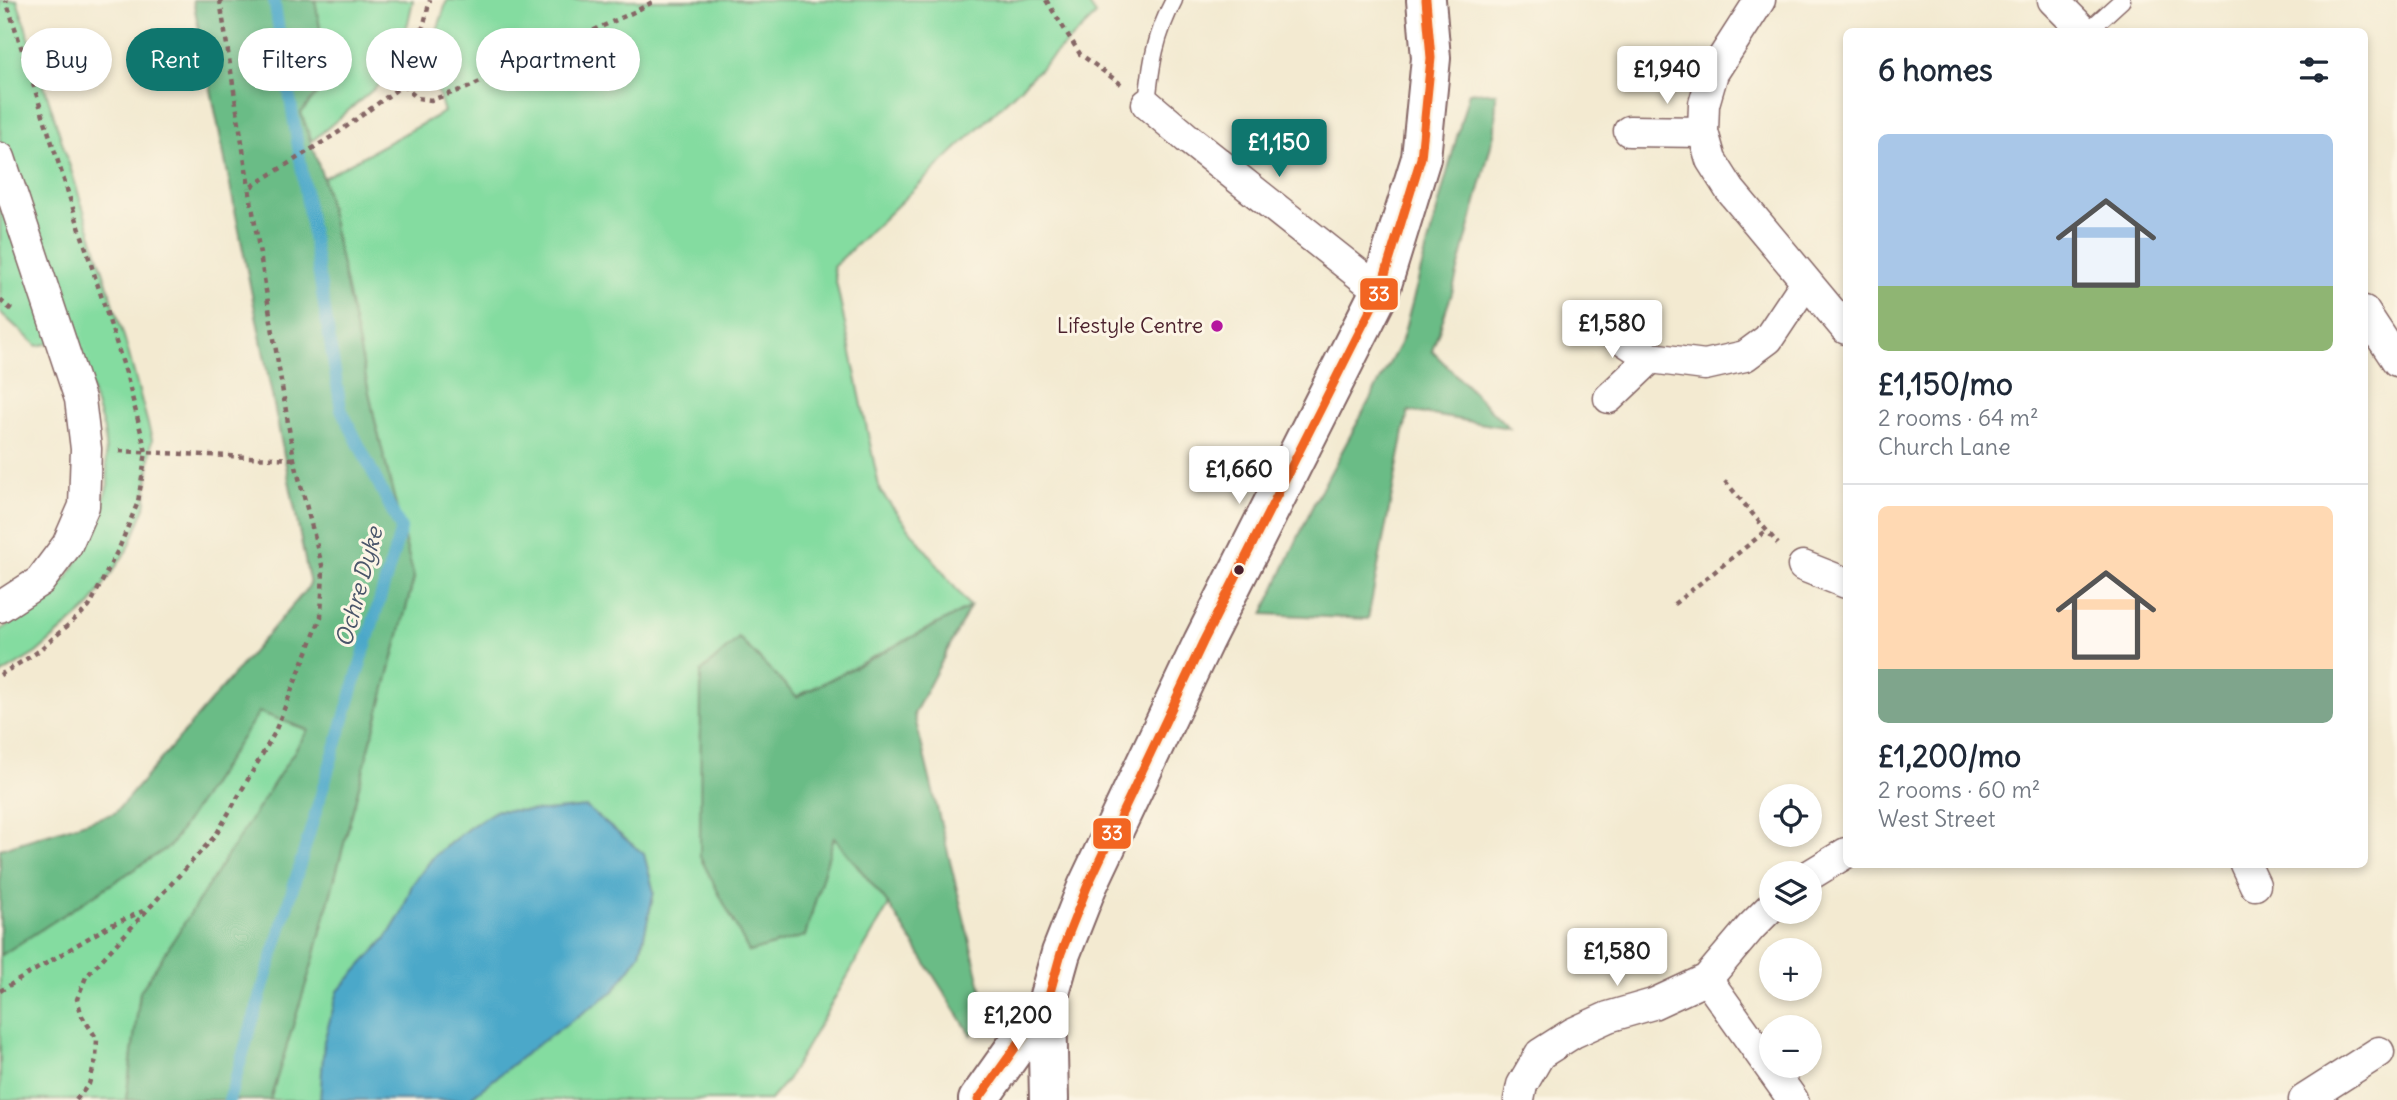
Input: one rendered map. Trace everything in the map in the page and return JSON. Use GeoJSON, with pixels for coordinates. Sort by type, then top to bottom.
{"type":"FeatureCollection","features":[{"type":"Feature","properties":{"kind":"street"},"geometry":{"type":"LineString","coordinates":[[1049,1100],[1047,1003],[1060,953],[1087,887],[1203,642],[1380,291],[1420,158],[1431,58],[1426,0]]}},
{"type":"Feature","properties":{"kind":"street"},"geometry":{"type":"LineString","coordinates":[[1760,0],[1713,73],[1703,103],[1703,132],[1711,160],[1730,190],[1843,325]]}},
{"type":"Feature","properties":{"kind":"street"},"geometry":{"type":"LineString","coordinates":[[2053,0],[2082,28]]}},
{"type":"Feature","properties":{"kind":"street"},"geometry":{"type":"LineString","coordinates":[[1147,104],[1380,291]]}},
{"type":"Feature","properties":{"kind":"street"},"geometry":{"type":"LineString","coordinates":[[1629,131],[1703,132]]}},
{"type":"Feature","properties":{"kind":"street"},"geometry":{"type":"LineString","coordinates":[[0,158],[79,399],[86,449],[83,506],[67,545],[40,581],[0,607]]}},
{"type":"Feature","properties":{"kind":"street"},"geometry":{"type":"LineString","coordinates":[[1610,331],[1651,358],[1705,365],[1745,356],[1768,339],[1807,282]]}},
{"type":"Feature","properties":{"kind":"street"},"geometry":{"type":"LineString","coordinates":[[2368,317],[2397,361]]}},
{"type":"Feature","properties":{"kind":"street"},"geometry":{"type":"LineString","coordinates":[[1609,398],[1651,358]]}},
{"type":"Feature","properties":{"kind":"street"},"geometry":{"type":"LineString","coordinates":[[1803,566],[1843,582]]}},
{"type":"Feature","properties":{"kind":"street"},"geometry":{"type":"LineString","coordinates":[[1822,868],[1843,855]]}},
{"type":"Feature","properties":{"kind":"street"},"geometry":{"type":"LineString","coordinates":[[1519,1100],[1522,1085],[1540,1054],[1573,1033],[1608,1017],[1653,1004],[1707,979],[1759,919]]}},
{"type":"Feature","properties":{"kind":"street"},"geometry":{"type":"LineString","coordinates":[[1707,979],[1793,1100]]}},
{"type":"Feature","properties":{"kind":"street"},"geometry":{"type":"LineString","coordinates":[[978,1100],[1047,1003]]}},
{"type":"Feature","properties":{"kind":"street"},"geometry":{"type":"LineString","coordinates":[[2312,1098],[2379,1052]]}},
{"type":"Feature","properties":{"kind":"lane"},"geometry":{"type":"LineString","coordinates":[[1147,104],[1151,62],[1161,24],[1174,0]]}},
{"type":"Feature","properties":{"kind":"lane"},"geometry":{"type":"LineString","coordinates":[[2090,28],[2122,0]]}},
{"type":"Feature","properties":{"kind":"path"},"geometry":{"type":"LineString","coordinates":[[76,1100],[89,1084],[96,1059],[97,1039],[82,1016],[77,999],[86,977],[216,835],[274,734],[321,617],[323,569],[294,459],[220,0]]}},
{"type":"Feature","properties":{"kind":"path"},"geometry":{"type":"LineString","coordinates":[[423,28],[430,0]]}},
{"type":"Feature","properties":{"kind":"path"},"geometry":{"type":"LineString","coordinates":[[462,90],[656,0]]}},
{"type":"Feature","properties":{"kind":"path"},"geometry":{"type":"LineString","coordinates":[[1046,0],[1080,54],[1147,104]]}},
{"type":"Feature","properties":{"kind":"path"},"geometry":{"type":"LineString","coordinates":[[249,188],[339,132],[395,91]]}},
{"type":"Feature","properties":{"kind":"path"},"geometry":{"type":"LineString","coordinates":[[409,91],[417,98],[430,100],[458,91]]}},
{"type":"Feature","properties":{"kind":"path"},"geometry":{"type":"LineString","coordinates":[[86,449],[294,459]]}},
{"type":"Feature","properties":{"kind":"path"},"geometry":{"type":"LineString","coordinates":[[1725,481],[1766,531],[1803,566]]}},
{"type":"Feature","properties":{"kind":"path"},"geometry":{"type":"LineString","coordinates":[[1674,604],[1766,531]]}},
{"type":"Feature","properties":{"kind":"path"},"geometry":{"type":"LineString","coordinates":[[0,991],[107,927],[148,909]]}},
{"type":"Feature","properties":{"kind":"green space"},"geometry":{"type":"Polygon","coordinates":[[[0,0],[17,0],[26,28],[21,28],[21,91],[46,91],[125,340],[152,439],[145,507],[129,547],[89,607],[36,653],[0,675],[0,630],[17,620],[67,578],[95,530],[108,484],[104,430],[75,338],[37,346],[0,312],[0,0]]]}},
{"type":"Feature","properties":{"kind":"green space"},"geometry":{"type":"Polygon","coordinates":[[[193,0],[315,0],[320,28],[238,28],[238,91],[319,91],[301,113],[323,178],[376,425],[414,578],[313,961],[270,1100],[126,1100],[140,992],[308,730],[259,712],[170,846],[0,956],[0,849],[115,813],[310,585],[211,91],[224,91],[224,28],[199,28],[193,0]]]}},
{"type":"Feature","properties":{"kind":"green space"},"geometry":{"type":"Polygon","coordinates":[[[315,0],[413,0],[406,28],[366,28],[366,91],[372,91],[312,141],[301,113],[319,91],[352,91],[352,28],[320,28],[315,0]]]}},
{"type":"Feature","properties":{"kind":"green space"},"geometry":{"type":"Polygon","coordinates":[[[447,0],[1086,0],[1096,15],[833,267],[880,491],[970,607],[796,697],[739,638],[805,935],[834,837],[889,905],[787,1080],[770,1100],[270,1100],[313,961],[414,578],[376,425],[323,178],[444,112],[438,91],[462,91],[462,28],[438,28],[447,0]]]}},
{"type":"Feature","properties":{"kind":"green space"},"geometry":{"type":"Polygon","coordinates":[[[1469,92],[1496,93],[1495,130],[1452,293],[1432,351],[1509,428],[1408,411],[1368,619],[1263,614],[1314,503],[1402,340],[1469,92]]]}},
{"type":"Feature","properties":{"kind":"green space"},"geometry":{"type":"Polygon","coordinates":[[[970,607],[914,714],[988,1016],[971,1035],[889,905],[834,837],[805,936],[749,952],[700,857],[701,672],[739,638],[797,697],[970,607]]]}},
{"type":"Feature","properties":{"kind":"green space"},"geometry":{"type":"Polygon","coordinates":[[[259,712],[309,730],[140,992],[126,1100],[0,1100],[0,956],[170,846],[259,712]]]}},
{"type":"Feature","properties":{"kind":"water"},"geometry":{"type":"Polygon","coordinates":[[[586,807],[644,854],[654,892],[640,954],[614,991],[533,1048],[468,1100],[320,1100],[324,1041],[338,991],[387,937],[401,914],[412,885],[434,856],[470,827],[497,810],[545,811],[586,807]]]}},
{"type":"Feature","properties":{"kind":"waterway","name":"Ochre Dyke"},"geometry":{"type":"LineString","coordinates":[[229,1100],[401,529],[341,409],[274,0]]}},
{"type":"Feature","properties":{"kind":"transit line","name":"33"},"geometry":{"type":"LineString","coordinates":[[978,1100],[1047,1003],[1061,953],[1087,887],[1203,642],[1380,291],[1421,158],[1431,58],[1426,0]]}},
{"type":"Feature","properties":{"kind":"place","name":"Lifestyle Centre"},"geometry":{"type":"Point","coordinates":[1217,326]}}]}
